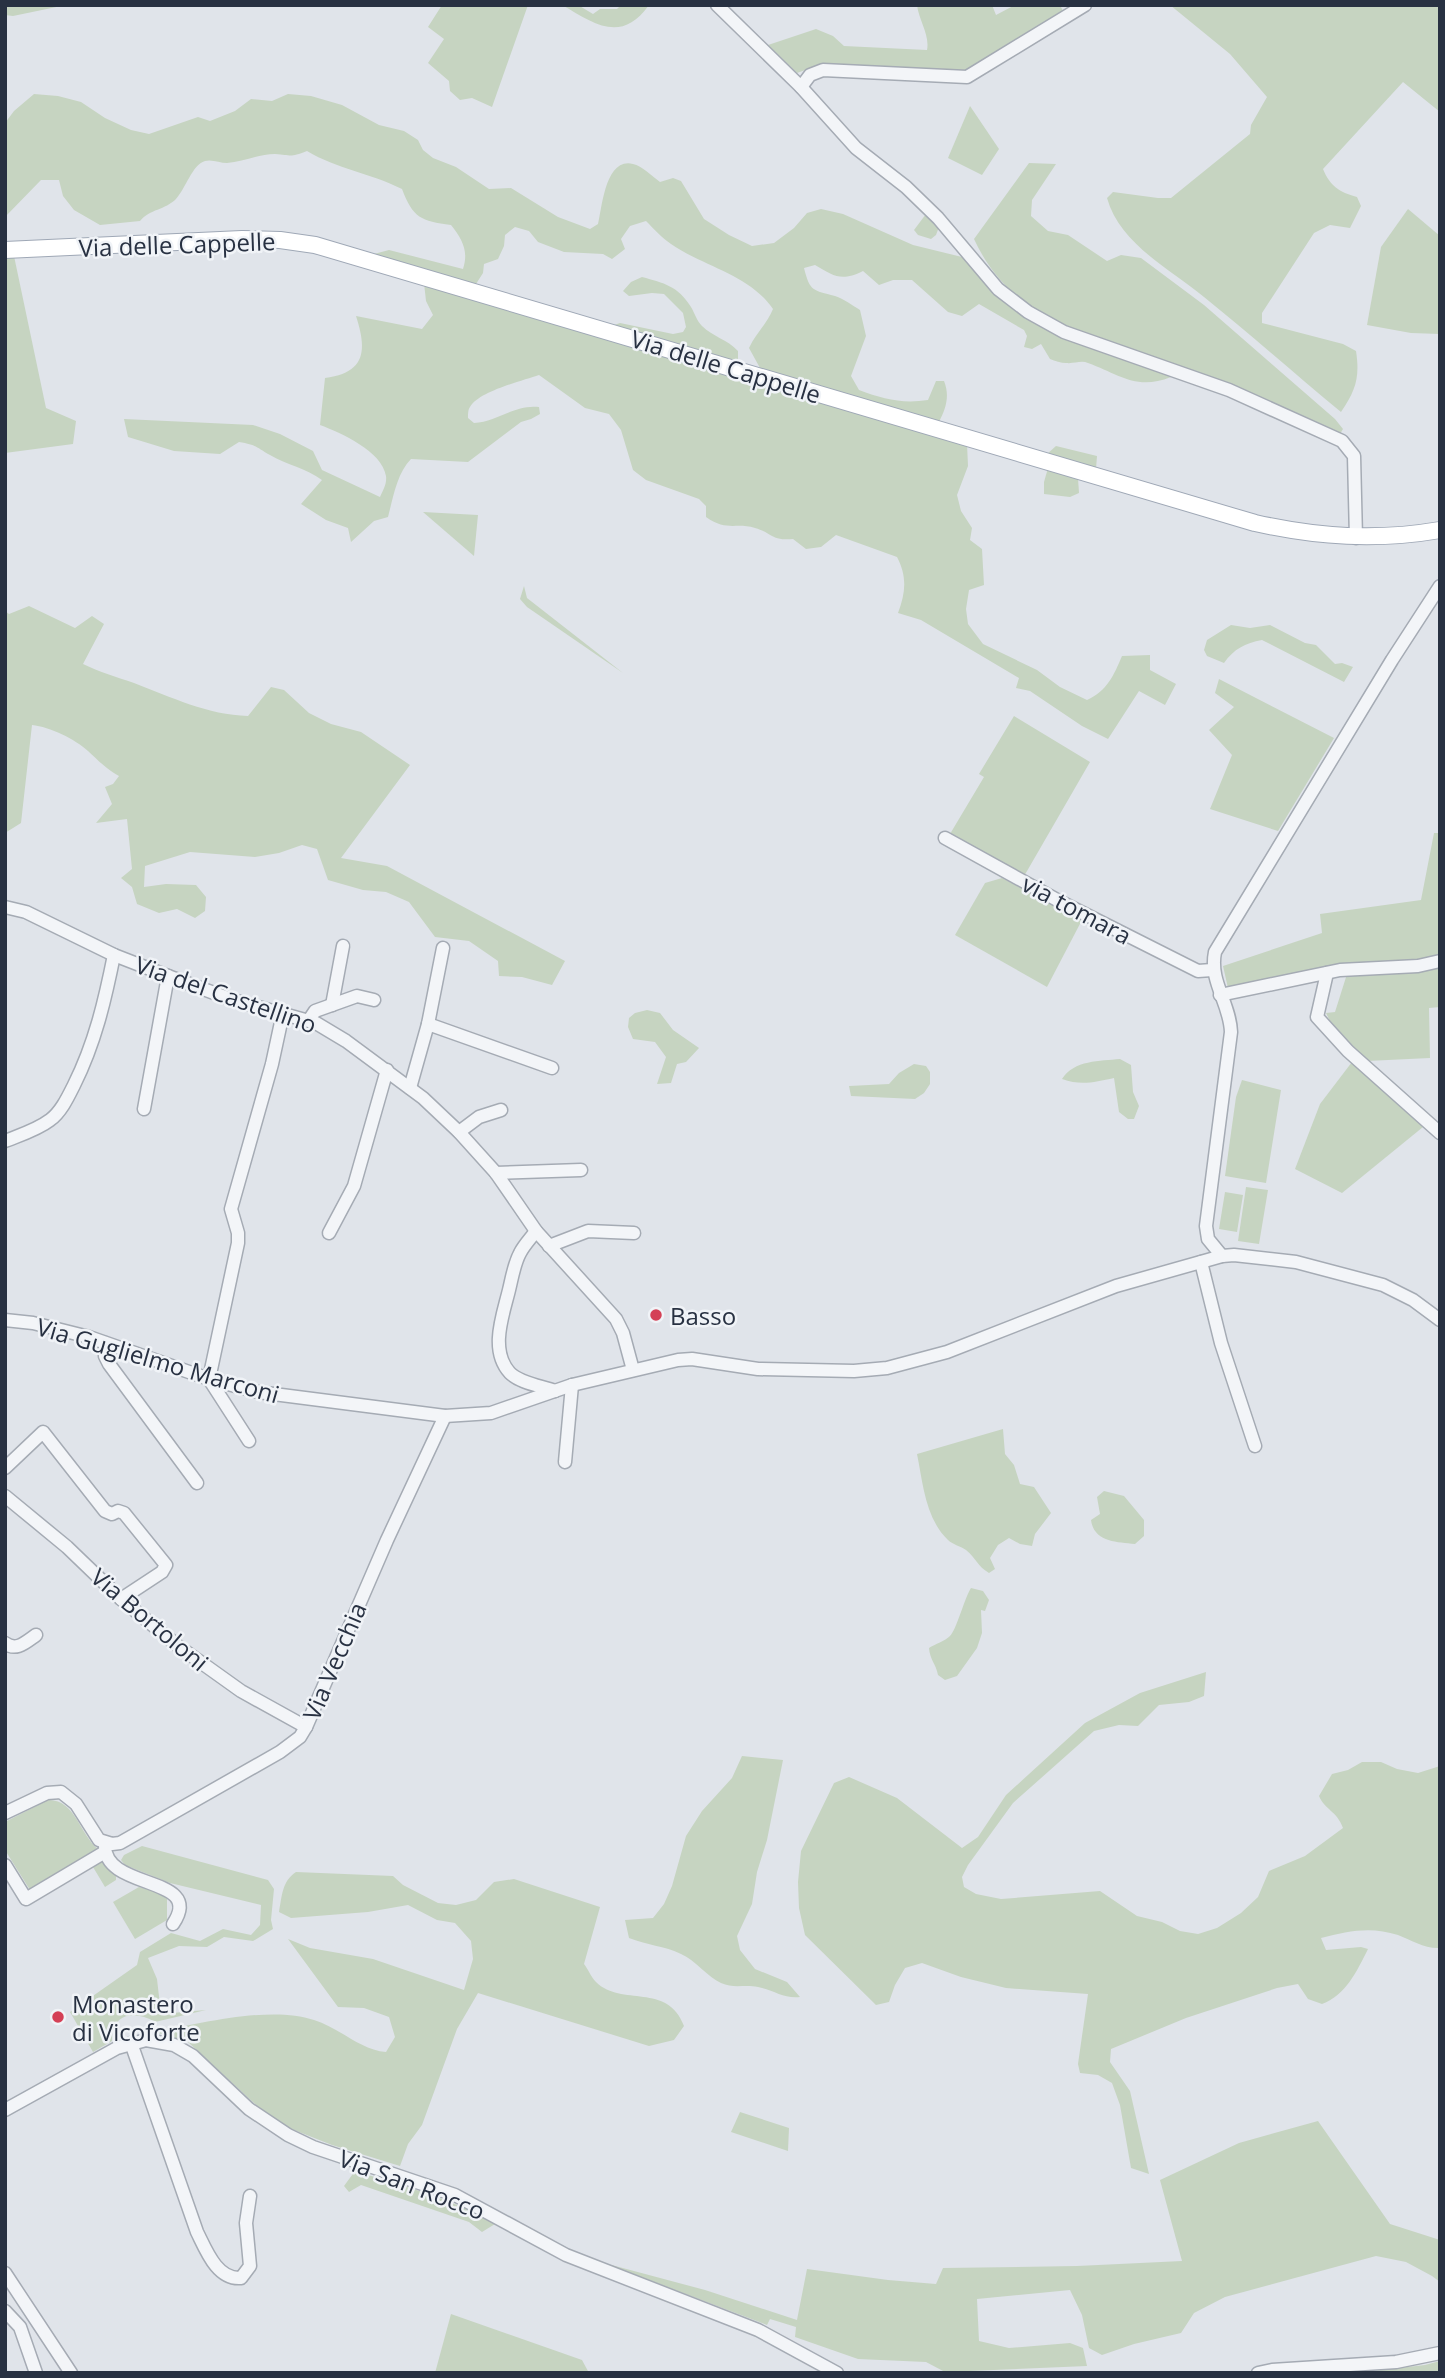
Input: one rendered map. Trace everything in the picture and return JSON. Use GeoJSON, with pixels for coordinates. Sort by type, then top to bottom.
{"type":"FeatureCollection","features":[{"type":"Feature","properties":{"kind":"main road","name":"Via delle Cappelle"},"geometry":{"type":"LineString","coordinates":[[5,250],[242,239],[280,240],[315,245],[1232,517],[1316,535],[1356,538],[1400,536],[1440,530]]}},
{"type":"Feature","properties":{"kind":"street"},"geometry":{"type":"LineString","coordinates":[[717,5],[801,87],[856,148],[906,187],[938,218],[998,289],[1028,312],[1064,332],[1229,390],[1342,441],[1354,456],[1356,538]]}},
{"type":"Feature","properties":{"kind":"street"},"geometry":{"type":"LineString","coordinates":[[801,87],[810,75],[823,70],[967,77],[1085,5]]}},
{"type":"Feature","properties":{"kind":"street"},"geometry":{"type":"LineString","coordinates":[[1222,1256],[1208,1239],[1206,1226],[1231,1032],[1229,1018],[1212,970],[1215,952],[1392,660],[1440,586]]}},
{"type":"Feature","properties":{"kind":"street","name":"via tomara"},"geometry":{"type":"LineString","coordinates":[[945,838],[1057,900],[1198,971],[1212,970]]}},
{"type":"Feature","properties":{"kind":"street","name":"Via del Castellino"},"geometry":{"type":"LineString","coordinates":[[5,907],[36,916],[114,954],[168,976],[233,1000],[309,1020],[335,1034],[387,1070],[459,1132],[496,1172],[536,1231],[616,1319],[636,1369]]}},
{"type":"Feature","properties":{"kind":"street"},"geometry":{"type":"LineString","coordinates":[[332,1005],[343,946]]}},
{"type":"Feature","properties":{"kind":"street"},"geometry":{"type":"LineString","coordinates":[[410,1088],[428,1024],[443,948]]}},
{"type":"Feature","properties":{"kind":"street"},"geometry":{"type":"LineString","coordinates":[[5,1141],[49,1121],[61,1109],[96,1034],[114,954]]}},
{"type":"Feature","properties":{"kind":"street"},"geometry":{"type":"LineString","coordinates":[[1220,995],[1350,969],[1428,965],[1440,961]]}},
{"type":"Feature","properties":{"kind":"street"},"geometry":{"type":"LineString","coordinates":[[1327,973],[1317,1017],[1348,1051],[1440,1133]]}},
{"type":"Feature","properties":{"kind":"street"},"geometry":{"type":"LineString","coordinates":[[144,1109],[168,976]]}},
{"type":"Feature","properties":{"kind":"street"},"geometry":{"type":"LineString","coordinates":[[309,1020],[315,1011],[358,996],[374,1000]]}},
{"type":"Feature","properties":{"kind":"street"},"geometry":{"type":"LineString","coordinates":[[249,1441],[209,1379],[239,1243],[231,1209],[272,1064],[283,1013]]}},
{"type":"Feature","properties":{"kind":"street"},"geometry":{"type":"LineString","coordinates":[[428,1024],[552,1068]]}},
{"type":"Feature","properties":{"kind":"street"},"geometry":{"type":"LineString","coordinates":[[329,1233],[354,1186],[387,1070]]}},
{"type":"Feature","properties":{"kind":"street"},"geometry":{"type":"LineString","coordinates":[[459,1132],[479,1117],[501,1110]]}},
{"type":"Feature","properties":{"kind":"street"},"geometry":{"type":"LineString","coordinates":[[496,1172],[581,1170]]}},
{"type":"Feature","properties":{"kind":"street"},"geometry":{"type":"LineString","coordinates":[[536,1231],[516,1262],[501,1322],[500,1349],[505,1365],[511,1373],[525,1381],[555,1391]]}},
{"type":"Feature","properties":{"kind":"street"},"geometry":{"type":"LineString","coordinates":[[550,1246],[588,1231],[634,1233]]}},
{"type":"Feature","properties":{"kind":"street","name":"Via Guglielmo Marconi"},"geometry":{"type":"LineString","coordinates":[[5,1320],[44,1326],[105,1343],[209,1379],[280,1396],[445,1416],[491,1413],[572,1385],[692,1359],[758,1369],[855,1371],[887,1368],[947,1352],[1116,1286],[1222,1256],[1296,1262],[1382,1285],[1413,1300],[1440,1320]]}},
{"type":"Feature","properties":{"kind":"street"},"geometry":{"type":"LineString","coordinates":[[1201,1262],[1221,1343],[1255,1446]]}},
{"type":"Feature","properties":{"kind":"street"},"geometry":{"type":"LineString","coordinates":[[105,1343],[105,1356],[109,1364],[197,1483]]}},
{"type":"Feature","properties":{"kind":"street"},"geometry":{"type":"LineString","coordinates":[[565,1462],[572,1385]]}},
{"type":"Feature","properties":{"kind":"street","name":"Via Vecchia"},"geometry":{"type":"LineString","coordinates":[[5,1865],[26,1899],[105,1847],[129,1839],[280,1752],[300,1737],[445,1416]]}},
{"type":"Feature","properties":{"kind":"street"},"geometry":{"type":"LineString","coordinates":[[5,1468],[43,1432],[105,1511],[112,1514],[118,1511],[124,1513],[166,1565],[162,1572],[121,1599]]}},
{"type":"Feature","properties":{"kind":"street","name":"Via Bortoloni"},"geometry":{"type":"LineString","coordinates":[[5,1496],[67,1546],[121,1599],[178,1646],[241,1691],[306,1727]]}},
{"type":"Feature","properties":{"kind":"street"},"geometry":{"type":"LineString","coordinates":[[5,1643],[16,1647],[36,1635]]}},
{"type":"Feature","properties":{"kind":"street"},"geometry":{"type":"LineString","coordinates":[[5,1813],[47,1793],[61,1792],[76,1804],[95,1837],[105,1847],[114,1868],[173,1892],[178,1899],[179,1909],[173,1924]]}},
{"type":"Feature","properties":{"kind":"street","name":"Via San Rocco"},"geometry":{"type":"LineString","coordinates":[[5,2110],[105,2054],[131,2043],[155,2041],[183,2049],[249,2109],[288,2135],[313,2147],[455,2195],[566,2255],[758,2330],[837,2373]]}},
{"type":"Feature","properties":{"kind":"street"},"geometry":{"type":"LineString","coordinates":[[131,2043],[197,2232],[219,2268],[234,2279],[241,2278],[250,2266],[246,2223],[250,2196]]}},
{"type":"Feature","properties":{"kind":"street"},"geometry":{"type":"LineString","coordinates":[[5,2273],[71,2373]]}},
{"type":"Feature","properties":{"kind":"street"},"geometry":{"type":"LineString","coordinates":[[5,2311],[20,2327],[36,2373]]}},
{"type":"Feature","properties":{"kind":"street"},"geometry":{"type":"LineString","coordinates":[[1258,2373],[1396,2362],[1440,2353]]}},
{"type":"Feature","properties":{"kind":"green space"},"geometry":{"type":"Polygon","coordinates":[[[5,5],[66,5],[13,16],[5,15],[5,5]]]}},
{"type":"Feature","properties":{"kind":"green space"},"geometry":{"type":"Polygon","coordinates":[[[442,5],[528,5],[492,107],[472,98],[460,100],[450,91],[449,81],[428,63],[444,39],[428,27],[442,5]]]}},
{"type":"Feature","properties":{"kind":"green space"},"geometry":{"type":"Polygon","coordinates":[[[562,5],[578,5],[593,14],[600,9],[617,9],[621,5],[649,5],[639,17],[628,24],[607,27],[562,5]]]}},
{"type":"Feature","properties":{"kind":"green space"},"geometry":{"type":"Polygon","coordinates":[[[917,5],[992,5],[996,15],[1015,5],[1060,5],[1064,13],[966,72],[819,65],[797,73],[768,45],[816,29],[833,36],[844,46],[927,50],[927,39],[917,5]]]}},
{"type":"Feature","properties":{"kind":"green space"},"geometry":{"type":"Polygon","coordinates":[[[1170,5],[1440,5],[1440,112],[1403,82],[1323,169],[1332,184],[1357,197],[1361,206],[1350,228],[1330,225],[1314,233],[1262,313],[1262,323],[1343,344],[1356,351],[1356,383],[1341,412],[1134,242],[1123,229],[1107,198],[1113,192],[1171,198],[1250,134],[1251,125],[1267,97],[1230,54],[1170,5]]]}},
{"type":"Feature","properties":{"kind":"green space"},"geometry":{"type":"Polygon","coordinates":[[[34,94],[81,102],[105,118],[131,130],[149,134],[198,117],[210,121],[235,111],[251,99],[272,101],[288,94],[311,96],[342,105],[379,125],[404,131],[418,140],[423,150],[433,158],[456,167],[489,189],[511,188],[558,217],[590,229],[598,224],[603,197],[611,176],[616,168],[624,164],[640,167],[660,182],[673,178],[681,181],[704,219],[752,246],[774,243],[794,228],[807,213],[821,209],[843,214],[913,245],[962,257],[1002,298],[1054,333],[1171,377],[1159,381],[1138,382],[1085,362],[1064,363],[1052,360],[1041,344],[1032,349],[1024,347],[1027,336],[1024,330],[979,304],[962,316],[948,312],[912,280],[893,280],[879,285],[863,271],[843,277],[833,275],[815,265],[804,268],[808,282],[814,289],[838,297],[860,310],[866,336],[851,376],[859,390],[893,400],[919,401],[928,400],[936,381],[944,381],[946,402],[939,422],[760,368],[749,348],[773,309],[752,287],[671,244],[646,221],[630,226],[621,239],[625,249],[612,259],[603,254],[564,252],[538,242],[529,231],[515,227],[505,235],[504,246],[498,259],[484,264],[483,273],[476,284],[374,254],[389,250],[463,269],[465,251],[451,225],[432,222],[419,216],[410,206],[402,189],[307,151],[293,155],[269,154],[227,163],[210,160],[200,163],[176,199],[140,221],[100,225],[74,210],[63,196],[59,180],[41,180],[5,217],[5,123],[14,111],[34,94]]]}},
{"type":"Feature","properties":{"kind":"green space"},"geometry":{"type":"Polygon","coordinates":[[[970,106],[999,149],[982,175],[948,158],[970,106]]]}},
{"type":"Feature","properties":{"kind":"green space"},"geometry":{"type":"Polygon","coordinates":[[[1029,163],[1056,164],[1032,200],[1031,216],[1048,231],[1068,235],[1107,261],[1121,255],[1141,258],[1204,305],[1335,419],[1343,429],[1340,434],[1217,380],[1070,329],[1041,314],[1015,295],[992,270],[974,239],[1029,163]]]}},
{"type":"Feature","properties":{"kind":"green space"},"geometry":{"type":"Polygon","coordinates":[[[1408,209],[1440,236],[1440,334],[1411,333],[1367,325],[1381,247],[1408,209]]]}},
{"type":"Feature","properties":{"kind":"green space"},"geometry":{"type":"Polygon","coordinates":[[[926,214],[939,227],[931,239],[918,235],[914,230],[926,214]]]}},
{"type":"Feature","properties":{"kind":"green space"},"geometry":{"type":"Polygon","coordinates":[[[14,256],[46,408],[76,421],[73,444],[5,453],[5,257],[14,256]]]}},
{"type":"Feature","properties":{"kind":"green space"},"geometry":{"type":"Polygon","coordinates":[[[642,277],[664,284],[681,294],[702,326],[738,351],[738,362],[614,325],[620,323],[673,334],[683,332],[686,327],[683,313],[664,294],[629,296],[623,291],[631,282],[642,277]]]}},
{"type":"Feature","properties":{"kind":"green space"},"geometry":{"type":"Polygon","coordinates":[[[424,283],[967,444],[968,466],[957,495],[961,511],[972,528],[970,540],[982,549],[984,585],[969,590],[966,609],[968,624],[983,644],[1037,670],[1060,687],[1087,700],[1105,687],[1122,656],[1150,655],[1150,670],[1176,684],[1165,705],[1139,691],[1108,739],[1082,726],[1030,691],[1016,688],[1019,678],[921,620],[898,613],[904,584],[897,557],[836,535],[821,547],[806,549],[793,539],[776,538],[748,526],[713,522],[706,517],[706,506],[699,499],[646,480],[633,470],[621,430],[609,414],[585,408],[539,375],[482,396],[469,408],[468,418],[474,423],[482,422],[530,407],[539,407],[540,414],[521,422],[468,462],[411,459],[399,478],[388,517],[374,521],[351,542],[348,528],[326,520],[301,504],[322,480],[310,472],[239,442],[220,454],[174,451],[128,437],[124,419],[253,425],[280,434],[313,451],[322,470],[380,497],[386,476],[377,459],[359,444],[320,425],[325,378],[349,371],[360,358],[362,339],[356,316],[422,329],[433,315],[426,301],[424,283]]]}},
{"type":"Feature","properties":{"kind":"green space"},"geometry":{"type":"Polygon","coordinates":[[[1056,446],[1097,456],[1096,469],[1046,455],[1056,446]]]}},
{"type":"Feature","properties":{"kind":"green space"},"geometry":{"type":"Polygon","coordinates":[[[1048,468],[1078,478],[1079,493],[1070,497],[1044,494],[1048,468]]]}},
{"type":"Feature","properties":{"kind":"green space"},"geometry":{"type":"Polygon","coordinates":[[[423,512],[478,515],[474,556],[423,512]]]}},
{"type":"Feature","properties":{"kind":"green space"},"geometry":{"type":"Polygon","coordinates":[[[524,586],[527,598],[623,673],[527,607],[520,599],[524,586]]]}},
{"type":"Feature","properties":{"kind":"green space"},"geometry":{"type":"Polygon","coordinates":[[[29,606],[75,628],[92,616],[104,624],[83,664],[95,670],[190,704],[233,715],[248,716],[271,687],[284,690],[309,713],[331,724],[361,732],[410,765],[341,858],[387,866],[565,961],[552,985],[522,977],[499,976],[498,961],[469,941],[435,937],[409,902],[386,892],[363,890],[328,880],[317,849],[302,845],[255,857],[190,852],[145,866],[144,887],[166,884],[196,885],[206,897],[205,911],[195,918],[177,909],[159,913],[137,904],[132,887],[121,878],[132,869],[127,819],[96,823],[112,804],[105,787],[113,784],[119,776],[76,742],[47,728],[32,725],[21,823],[5,833],[5,611],[9,614],[29,606]]]}},
{"type":"Feature","properties":{"kind":"green space"},"geometry":{"type":"Polygon","coordinates":[[[1231,625],[1250,628],[1270,625],[1305,643],[1316,645],[1335,664],[1342,663],[1353,667],[1344,682],[1262,640],[1240,647],[1224,663],[1207,656],[1204,650],[1207,640],[1231,625]]]}},
{"type":"Feature","properties":{"kind":"green space"},"geometry":{"type":"Polygon","coordinates":[[[1219,679],[1334,738],[1278,831],[1210,809],[1232,755],[1209,730],[1234,707],[1215,693],[1219,679]]]}},
{"type":"Feature","properties":{"kind":"green space"},"geometry":{"type":"Polygon","coordinates":[[[1014,716],[1090,762],[1023,878],[950,834],[984,777],[979,774],[1014,716]]]}},
{"type":"Feature","properties":{"kind":"green space"},"geometry":{"type":"Polygon","coordinates":[[[1434,833],[1440,833],[1440,957],[1427,961],[1329,966],[1228,988],[1223,966],[1322,933],[1320,914],[1421,900],[1434,833]]]}},
{"type":"Feature","properties":{"kind":"green space"},"geometry":{"type":"Polygon","coordinates":[[[1002,878],[1082,920],[1047,987],[955,935],[985,883],[1002,878]]]}},
{"type":"Feature","properties":{"kind":"green space"},"geometry":{"type":"Polygon","coordinates":[[[1440,965],[1440,1007],[1429,1008],[1430,1058],[1367,1061],[1330,1021],[1326,1013],[1335,1012],[1347,974],[1440,965]]]}},
{"type":"Feature","properties":{"kind":"green space"},"geometry":{"type":"Polygon","coordinates":[[[647,1010],[660,1013],[673,1030],[699,1048],[686,1062],[677,1064],[671,1083],[657,1084],[666,1057],[655,1042],[633,1039],[628,1027],[629,1018],[635,1013],[647,1010]]]}},
{"type":"Feature","properties":{"kind":"green space"},"geometry":{"type":"Polygon","coordinates":[[[1120,1059],[1131,1065],[1133,1092],[1139,1106],[1134,1119],[1128,1119],[1119,1112],[1114,1078],[1082,1083],[1062,1079],[1080,1065],[1120,1059]]]}},
{"type":"Feature","properties":{"kind":"green space"},"geometry":{"type":"Polygon","coordinates":[[[1352,1062],[1423,1127],[1342,1193],[1295,1169],[1320,1104],[1352,1062]]]}},
{"type":"Feature","properties":{"kind":"green space"},"geometry":{"type":"Polygon","coordinates":[[[914,1064],[926,1066],[930,1072],[930,1084],[924,1093],[915,1099],[851,1096],[849,1086],[889,1084],[899,1073],[914,1064]]]}},
{"type":"Feature","properties":{"kind":"green space"},"geometry":{"type":"Polygon","coordinates":[[[1242,1080],[1281,1090],[1266,1183],[1225,1176],[1236,1097],[1242,1080]]]}},
{"type":"Feature","properties":{"kind":"green space"},"geometry":{"type":"Polygon","coordinates":[[[1246,1187],[1268,1190],[1259,1244],[1238,1241],[1246,1187]]]}},
{"type":"Feature","properties":{"kind":"green space"},"geometry":{"type":"Polygon","coordinates":[[[1225,1192],[1243,1195],[1237,1232],[1219,1229],[1225,1192]]]}},
{"type":"Feature","properties":{"kind":"green space"},"geometry":{"type":"Polygon","coordinates":[[[1003,1429],[1005,1454],[1014,1465],[1020,1484],[1034,1487],[1051,1513],[1035,1534],[1032,1546],[1009,1538],[998,1545],[990,1558],[995,1569],[989,1573],[966,1550],[952,1543],[940,1531],[926,1500],[917,1454],[1003,1429]]]}},
{"type":"Feature","properties":{"kind":"green space"},"geometry":{"type":"Polygon","coordinates":[[[1104,1491],[1124,1496],[1144,1520],[1144,1536],[1135,1544],[1107,1540],[1096,1533],[1091,1520],[1100,1514],[1097,1497],[1104,1491]]]}},
{"type":"Feature","properties":{"kind":"green space"},"geometry":{"type":"Polygon","coordinates":[[[971,1588],[983,1591],[989,1600],[985,1611],[981,1610],[982,1633],[977,1648],[957,1676],[945,1680],[938,1675],[929,1648],[950,1636],[971,1588]]]}},
{"type":"Feature","properties":{"kind":"green space"},"geometry":{"type":"Polygon","coordinates":[[[1206,1672],[1204,1696],[1189,1702],[1159,1705],[1138,1726],[1119,1725],[1094,1731],[1013,1803],[968,1865],[962,1877],[964,1887],[976,1894],[1001,1899],[1100,1891],[1137,1916],[1162,1922],[1180,1931],[1198,1934],[1217,1928],[1241,1913],[1258,1897],[1269,1871],[1305,1856],[1343,1828],[1319,1796],[1332,1774],[1348,1770],[1362,1762],[1381,1762],[1397,1769],[1418,1773],[1440,1766],[1440,1948],[1424,1946],[1388,1932],[1369,1930],[1321,1938],[1326,1950],[1361,1947],[1368,1949],[1350,1981],[1330,2000],[1322,2004],[1308,1999],[1298,1984],[1277,1988],[1186,2018],[1111,2049],[1110,2062],[1130,2091],[1149,2174],[1131,2168],[1120,2105],[1112,2083],[1098,2075],[1080,2073],[1078,2064],[1088,1994],[1006,1988],[961,1977],[922,1963],[905,1968],[889,2002],[876,2005],[805,1935],[799,1908],[801,1851],[834,1783],[849,1777],[897,1798],[962,1848],[978,1837],[1006,1795],[1085,1723],[1140,1693],[1206,1672]]]}},
{"type":"Feature","properties":{"kind":"green space"},"geometry":{"type":"Polygon","coordinates":[[[742,1756],[783,1760],[752,1904],[737,1936],[740,1950],[755,1969],[787,1982],[800,1997],[784,1996],[758,1987],[726,1985],[716,1981],[681,1954],[629,1938],[625,1920],[653,1918],[664,1904],[686,1836],[702,1811],[732,1778],[742,1756]]]}},
{"type":"Feature","properties":{"kind":"green space"},"geometry":{"type":"Polygon","coordinates":[[[48,1800],[65,1805],[98,1849],[30,1890],[5,1850],[5,1822],[48,1800]]]}},
{"type":"Feature","properties":{"kind":"green space"},"geometry":{"type":"Polygon","coordinates":[[[142,1846],[268,1880],[274,1889],[271,1920],[273,1929],[253,1941],[224,1937],[207,1947],[179,1946],[148,1958],[157,1979],[161,2014],[206,2010],[155,2022],[140,2016],[126,2016],[115,2025],[112,2041],[93,2052],[70,2012],[137,1965],[140,1952],[171,1933],[200,1941],[223,1929],[251,1935],[260,1925],[261,1905],[170,1883],[125,1865],[121,1860],[124,1855],[142,1846]]]}},
{"type":"Feature","properties":{"kind":"green space"},"geometry":{"type":"Polygon","coordinates":[[[103,1860],[116,1875],[116,1880],[105,1887],[93,1867],[103,1860]]]}},
{"type":"Feature","properties":{"kind":"green space"},"geometry":{"type":"Polygon","coordinates":[[[296,1872],[393,1876],[403,1885],[438,1903],[456,1905],[476,1900],[494,1882],[514,1879],[600,1907],[584,1964],[593,1978],[606,1989],[656,1999],[667,2004],[677,2013],[684,2026],[674,2040],[649,2046],[478,1993],[457,2029],[422,2125],[408,2144],[400,2166],[332,2145],[289,2128],[255,2104],[188,2042],[155,2032],[234,2017],[277,2014],[314,2020],[367,2047],[386,2052],[395,2037],[389,2017],[364,2008],[338,2007],[288,1939],[310,1948],[373,1959],[464,1990],[473,1959],[471,1941],[455,1923],[437,1920],[408,1905],[368,1912],[291,1918],[279,1912],[285,1884],[296,1872]]]}},
{"type":"Feature","properties":{"kind":"green space"},"geometry":{"type":"Polygon","coordinates":[[[139,1887],[167,1895],[167,1920],[135,1939],[113,1902],[139,1887]]]}},
{"type":"Feature","properties":{"kind":"green space"},"geometry":{"type":"Polygon","coordinates":[[[740,2112],[789,2128],[788,2151],[731,2132],[740,2112]]]}},
{"type":"Feature","properties":{"kind":"green space"},"geometry":{"type":"Polygon","coordinates":[[[1318,2121],[1390,2224],[1440,2240],[1440,2282],[1406,2262],[1376,2256],[1225,2297],[1194,2313],[1181,2333],[1102,2355],[1089,2348],[1082,2315],[1070,2290],[977,2299],[979,2341],[1009,2348],[1070,2343],[1083,2348],[1087,2366],[945,2372],[926,2362],[858,2359],[795,2337],[796,2327],[770,2319],[767,2325],[604,2263],[705,2290],[797,2320],[807,2269],[936,2284],[943,2268],[1182,2261],[1160,2180],[1239,2143],[1318,2121]]]}},
{"type":"Feature","properties":{"kind":"green space"},"geometry":{"type":"Polygon","coordinates":[[[355,2171],[444,2200],[495,2224],[482,2232],[469,2222],[361,2185],[349,2192],[344,2186],[355,2171]]]}},
{"type":"Feature","properties":{"kind":"green space"},"geometry":{"type":"Polygon","coordinates":[[[451,2314],[582,2360],[589,2373],[435,2373],[451,2314]]]}},
{"type":"Feature","properties":{"kind":"green space"},"geometry":{"type":"Polygon","coordinates":[[[1440,2361],[1440,2373],[1355,2373],[1425,2365],[1440,2361]]]}},
{"type":"Feature","properties":{"kind":"place","name":"Basso"},"geometry":{"type":"Point","coordinates":[656,1315]}},
{"type":"Feature","properties":{"kind":"place","name":"Monastero di Vicoforte"},"geometry":{"type":"Point","coordinates":[58,2017]}}]}
